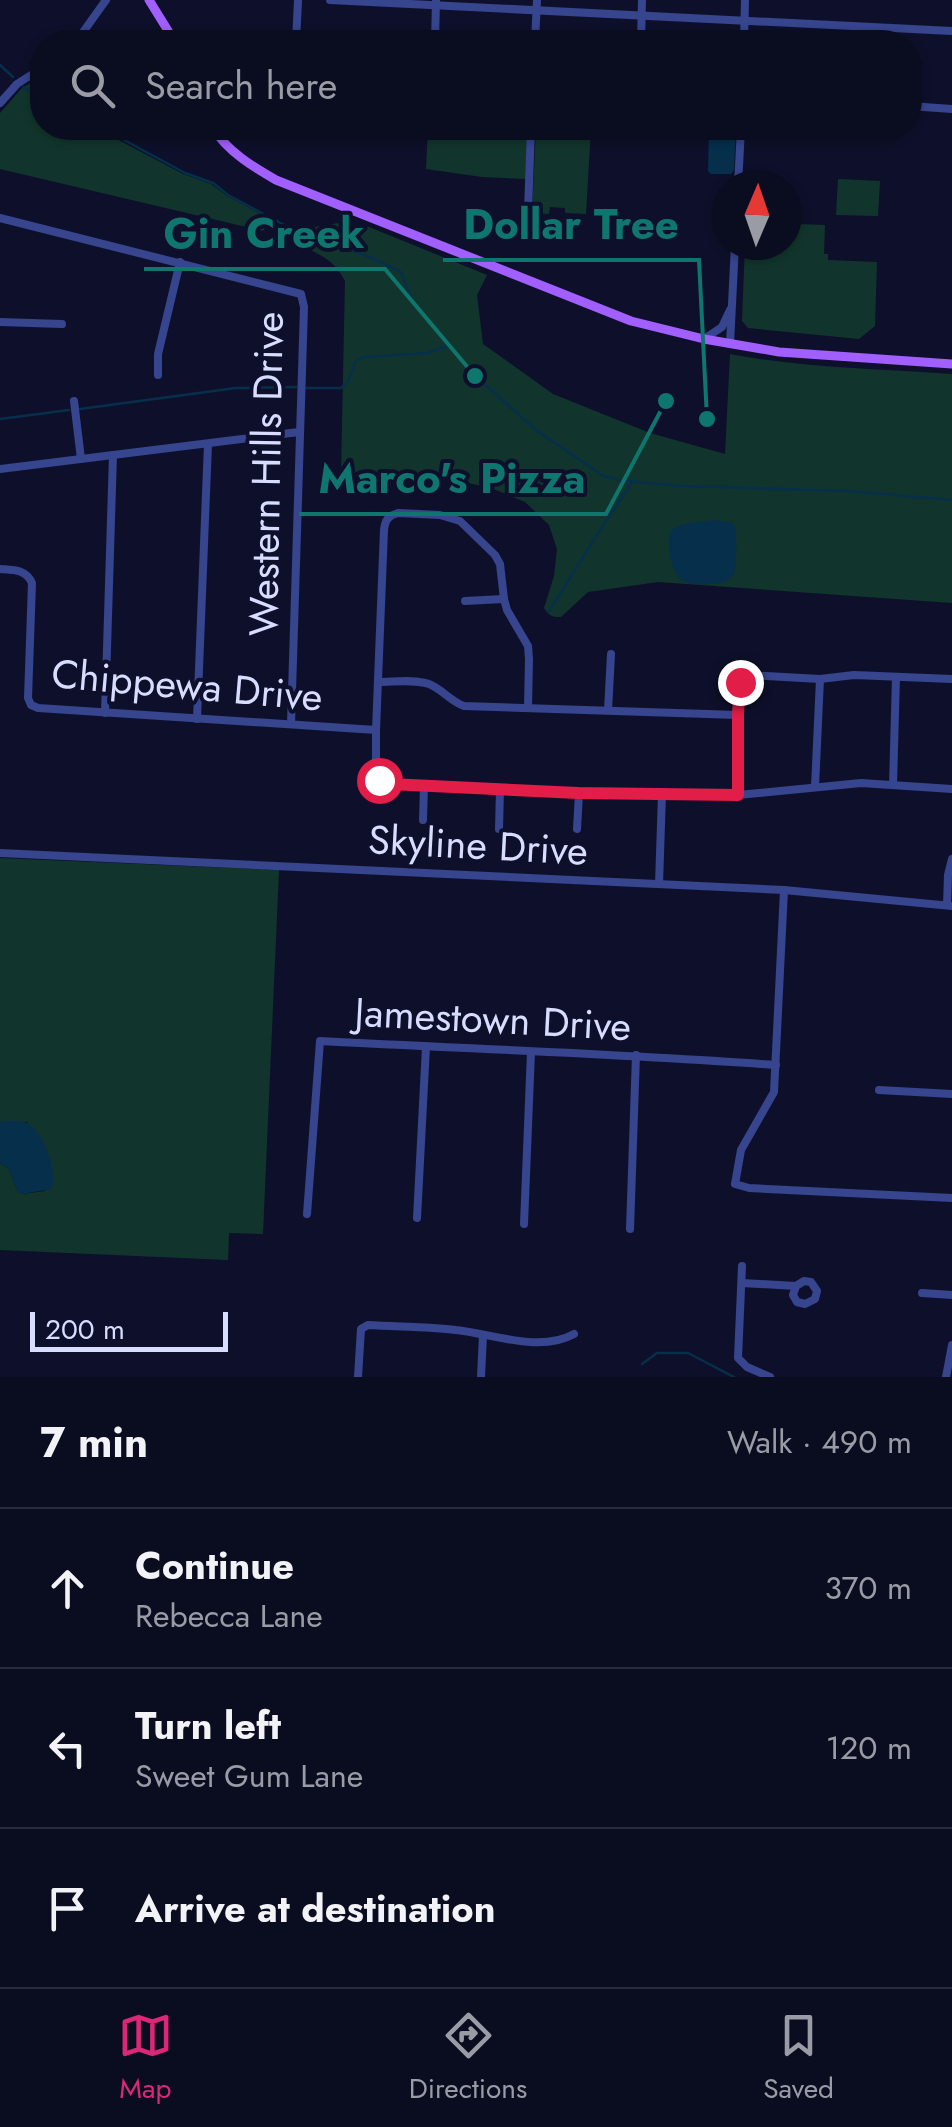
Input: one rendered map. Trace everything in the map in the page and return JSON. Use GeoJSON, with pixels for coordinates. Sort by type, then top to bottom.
{"type":"FeatureCollection","features":[{"type":"Feature","properties":{"kind":"main road"},"geometry":{"type":"LineString","coordinates":[[149,0],[167,30]]}},
{"type":"Feature","properties":{"kind":"main road"},"geometry":{"type":"LineString","coordinates":[[222,140],[244,160],[282,182],[616,316],[704,339],[780,352],[952,364]]}},
{"type":"Feature","properties":{"kind":"street"},"geometry":{"type":"LineString","coordinates":[[85,30],[104,0]]}},
{"type":"Feature","properties":{"kind":"street"},"geometry":{"type":"LineString","coordinates":[[98,11],[114,0]]}},
{"type":"Feature","properties":{"kind":"street"},"geometry":{"type":"LineString","coordinates":[[297,30],[298,0]]}},
{"type":"Feature","properties":{"kind":"street"},"geometry":{"type":"LineString","coordinates":[[330,0],[536,4],[642,15],[952,31]]}},
{"type":"Feature","properties":{"kind":"street"},"geometry":{"type":"LineString","coordinates":[[641,30],[642,0]]}},
{"type":"Feature","properties":{"kind":"street"},"geometry":{"type":"LineString","coordinates":[[744,30],[745,0]]}},
{"type":"Feature","properties":{"kind":"street"},"geometry":{"type":"LineString","coordinates":[[435,30],[436,3]]}},
{"type":"Feature","properties":{"kind":"street"},"geometry":{"type":"LineString","coordinates":[[535,30],[536,4]]}},
{"type":"Feature","properties":{"kind":"street"},"geometry":{"type":"LineString","coordinates":[[0,103],[30,76]]}},
{"type":"Feature","properties":{"kind":"street"},"geometry":{"type":"LineString","coordinates":[[922,107],[952,109]]}},
{"type":"Feature","properties":{"kind":"street"},"geometry":{"type":"LineString","coordinates":[[528,211],[531,140]]}},
{"type":"Feature","properties":{"kind":"street"},"geometry":{"type":"LineString","coordinates":[[739,170],[740,140]]}},
{"type":"Feature","properties":{"kind":"street","name":"Western Hills Drive"},"geometry":{"type":"LineString","coordinates":[[0,218],[301,294],[304,307],[290,724]]}},
{"type":"Feature","properties":{"kind":"street"},"geometry":{"type":"LineString","coordinates":[[730,344],[734,260]]}},
{"type":"Feature","properties":{"kind":"street"},"geometry":{"type":"LineString","coordinates":[[158,374],[158,354],[180,262]]}},
{"type":"Feature","properties":{"kind":"street"},"geometry":{"type":"LineString","coordinates":[[704,339],[722,327],[733,301]]}},
{"type":"Feature","properties":{"kind":"street"},"geometry":{"type":"LineString","coordinates":[[0,322],[62,324]]}},
{"type":"Feature","properties":{"kind":"street"},"geometry":{"type":"LineString","coordinates":[[74,401],[81,459]]}},
{"type":"Feature","properties":{"kind":"street"},"geometry":{"type":"LineString","coordinates":[[0,470],[299,432]]}},
{"type":"Feature","properties":{"kind":"street"},"geometry":{"type":"LineString","coordinates":[[197,718],[208,444]]}},
{"type":"Feature","properties":{"kind":"street"},"geometry":{"type":"LineString","coordinates":[[106,712],[113,456]]}},
{"type":"Feature","properties":{"kind":"street"},"geometry":{"type":"LineString","coordinates":[[528,707],[528,646],[507,610],[500,564],[485,543],[460,521],[440,515],[398,514],[387,518],[376,730],[379,780],[390,784],[578,793],[738,795],[861,783],[952,788]]}},
{"type":"Feature","properties":{"kind":"street","name":"Chippewa Drive"},"geometry":{"type":"LineString","coordinates":[[0,570],[20,571],[32,583],[28,698],[38,708],[376,730]]}},
{"type":"Feature","properties":{"kind":"street"},"geometry":{"type":"LineString","coordinates":[[465,601],[504,600]]}},
{"type":"Feature","properties":{"kind":"street"},"geometry":{"type":"LineString","coordinates":[[608,710],[611,654]]}},
{"type":"Feature","properties":{"kind":"street"},"geometry":{"type":"LineString","coordinates":[[738,795],[740,682],[746,675],[952,679]]}},
{"type":"Feature","properties":{"kind":"street"},"geometry":{"type":"LineString","coordinates":[[894,785],[896,677]]}},
{"type":"Feature","properties":{"kind":"street"},"geometry":{"type":"LineString","coordinates":[[815,787],[820,679]]}},
{"type":"Feature","properties":{"kind":"street"},"geometry":{"type":"LineString","coordinates":[[379,682],[426,683],[464,706],[738,714]]}},
{"type":"Feature","properties":{"kind":"street"},"geometry":{"type":"LineString","coordinates":[[423,820],[424,786]]}},
{"type":"Feature","properties":{"kind":"street"},"geometry":{"type":"LineString","coordinates":[[500,789],[500,829]]}},
{"type":"Feature","properties":{"kind":"street"},"geometry":{"type":"LineString","coordinates":[[578,793],[578,830]]}},
{"type":"Feature","properties":{"kind":"street"},"geometry":{"type":"LineString","coordinates":[[658,884],[662,794]]}},
{"type":"Feature","properties":{"kind":"street","name":"Skyline Drive"},"geometry":{"type":"LineString","coordinates":[[0,853],[784,890],[950,906]]}},
{"type":"Feature","properties":{"kind":"street"},"geometry":{"type":"LineString","coordinates":[[950,906],[948,876],[952,859]]}},
{"type":"Feature","properties":{"kind":"street"},"geometry":{"type":"LineString","coordinates":[[784,890],[774,1092],[741,1150],[735,1184],[749,1188],[952,1198]]}},
{"type":"Feature","properties":{"kind":"street","name":"Jamestown Drive"},"geometry":{"type":"LineString","coordinates":[[306,1214],[320,1041],[636,1055],[776,1066]]}},
{"type":"Feature","properties":{"kind":"street"},"geometry":{"type":"LineString","coordinates":[[417,1218],[426,1046]]}},
{"type":"Feature","properties":{"kind":"street"},"geometry":{"type":"LineString","coordinates":[[524,1224],[532,1052]]}},
{"type":"Feature","properties":{"kind":"street"},"geometry":{"type":"LineString","coordinates":[[630,1229],[636,1055]]}},
{"type":"Feature","properties":{"kind":"street"},"geometry":{"type":"LineString","coordinates":[[880,1090],[952,1094]]}},
{"type":"Feature","properties":{"kind":"street"},"geometry":{"type":"LineString","coordinates":[[742,1266],[738,1358],[747,1367],[770,1377]]}},
{"type":"Feature","properties":{"kind":"street"},"geometry":{"type":"LineString","coordinates":[[742,1283],[796,1286]]}},
{"type":"Feature","properties":{"kind":"street"},"geometry":{"type":"LineString","coordinates":[[922,1293],[952,1295]]}},
{"type":"Feature","properties":{"kind":"street"},"geometry":{"type":"LineString","coordinates":[[358,1377],[359,1338],[361,1329],[368,1325],[457,1330],[548,1342],[574,1334]]}},
{"type":"Feature","properties":{"kind":"street"},"geometry":{"type":"LineString","coordinates":[[481,1377],[484,1335]]}},
{"type":"Feature","properties":{"kind":"street"},"geometry":{"type":"LineString","coordinates":[[946,1377],[952,1345]]}},
{"type":"Feature","properties":{"kind":"green space"},"geometry":{"type":"Polygon","coordinates":[[[30,83],[30,140],[119,140],[183,174],[211,184],[269,222],[263,231],[0,169],[0,113],[30,83]]]}},
{"type":"Feature","properties":{"kind":"green space"},"geometry":{"type":"Polygon","coordinates":[[[427,140],[529,140],[527,179],[426,169],[427,140]]]}},
{"type":"Feature","properties":{"kind":"green space"},"geometry":{"type":"Polygon","coordinates":[[[535,140],[590,140],[586,214],[565,213],[565,208],[550,207],[549,214],[532,213],[535,140]]]}},
{"type":"Feature","properties":{"kind":"green space"},"geometry":{"type":"Polygon","coordinates":[[[838,179],[880,181],[878,216],[836,215],[838,179]]]}},
{"type":"Feature","properties":{"kind":"green space"},"geometry":{"type":"Polygon","coordinates":[[[339,223],[369,227],[487,275],[477,295],[483,344],[553,394],[650,433],[725,454],[730,354],[813,365],[952,374],[952,603],[658,582],[588,592],[561,617],[551,616],[544,608],[557,549],[549,525],[525,502],[491,488],[428,474],[341,474],[345,281],[329,261],[299,241],[303,229],[339,223]]]}},
{"type":"Feature","properties":{"kind":"green space"},"geometry":{"type":"Polygon","coordinates":[[[802,224],[825,225],[824,254],[828,254],[828,260],[877,262],[875,326],[859,339],[748,328],[742,321],[744,260],[802,260],[802,224]]]}},
{"type":"Feature","properties":{"kind":"green space"},"geometry":{"type":"Polygon","coordinates":[[[0,858],[279,870],[263,1234],[229,1233],[228,1260],[0,1250],[0,1163],[9,1169],[18,1192],[45,1191],[27,1122],[0,1122],[0,858]]]}},
{"type":"Feature","properties":{"kind":"water"},"geometry":{"type":"Polygon","coordinates":[[[709,140],[735,140],[734,170],[712,170],[711,174],[709,140]]]}},
{"type":"Feature","properties":{"kind":"water"},"geometry":{"type":"Polygon","coordinates":[[[714,520],[733,523],[736,528],[735,572],[729,579],[716,583],[684,582],[671,561],[671,532],[684,524],[714,520]]]}},
{"type":"Feature","properties":{"kind":"water"},"geometry":{"type":"Polygon","coordinates":[[[20,1121],[36,1131],[46,1146],[52,1164],[52,1189],[18,1192],[9,1169],[0,1163],[0,1122],[20,1121]]]}},
{"type":"Feature","properties":{"kind":"waterway"},"geometry":{"type":"LineString","coordinates":[[0,65],[13,77]]}},
{"type":"Feature","properties":{"kind":"waterway"},"geometry":{"type":"LineString","coordinates":[[23,87],[30,91]]}},
{"type":"Feature","properties":{"kind":"waterway"},"geometry":{"type":"LineString","coordinates":[[124,140],[185,173],[213,183],[292,229],[401,272],[412,300],[475,376],[536,430],[603,476],[683,486],[847,491],[952,500]]}},
{"type":"Feature","properties":{"kind":"waterway"},"geometry":{"type":"LineString","coordinates":[[306,388],[341,388],[348,382],[356,360],[366,357],[427,353],[450,345]]}},
{"type":"Feature","properties":{"kind":"waterway"},"geometry":{"type":"LineString","coordinates":[[80,409],[236,388],[296,387]]}},
{"type":"Feature","properties":{"kind":"waterway"},"geometry":{"type":"LineString","coordinates":[[0,419],[69,410]]}},
{"type":"Feature","properties":{"kind":"waterway"},"geometry":{"type":"LineString","coordinates":[[549,611],[633,482]]}},
{"type":"Feature","properties":{"kind":"waterway"},"geometry":{"type":"LineString","coordinates":[[642,1364],[657,1353],[688,1353],[734,1377]]}},
{"type":"Feature","properties":{"kind":"place","name":"Gin Creek"},"geometry":{"type":"Point","coordinates":[475,376]}},
{"type":"Feature","properties":{"kind":"place","name":"Marco's Pizza"},"geometry":{"type":"Point","coordinates":[666,401]}},
{"type":"Feature","properties":{"kind":"place","name":"Dollar Tree"},"geometry":{"type":"Point","coordinates":[707,419]}},
{"type":"Feature","properties":{"kind":"route"},"geometry":{"type":"LineString","coordinates":[[379,780],[390,784],[578,793],[738,795],[740,682]]}}]}
